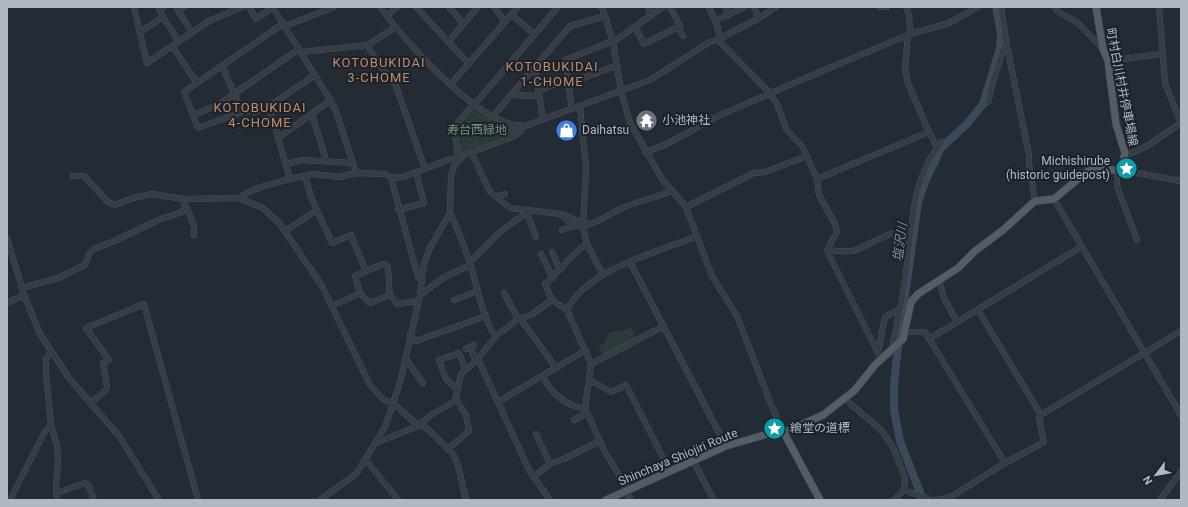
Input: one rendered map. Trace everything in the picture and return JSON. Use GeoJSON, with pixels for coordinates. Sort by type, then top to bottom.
{"type":"FeatureCollection","features":[{"type":"Feature","properties":{"kind":"main road","name":"町村白川村井停車場線"},"geometry":{"type":"LineString","coordinates":[[1096,7],[1103,49],[1108,61],[1116,124],[1124,156],[1119,170]]}},
{"type":"Feature","properties":{"kind":"main road"},"geometry":{"type":"LineString","coordinates":[[820,500],[783,431],[788,431],[823,415],[845,399],[881,360],[902,341],[906,332],[911,302],[918,294],[958,268],[978,248],[1003,230],[1035,201],[1054,199],[1088,171],[1098,168],[1119,170]]}},
{"type":"Feature","properties":{"kind":"main road","name":"Shinchaya Shiojiri Route"},"geometry":{"type":"LineString","coordinates":[[606,500],[726,446],[783,431]]}},
{"type":"Feature","properties":{"kind":"street"},"geometry":{"type":"LineString","coordinates":[[134,7],[147,63],[218,17],[242,7]]}},
{"type":"Feature","properties":{"kind":"street"},"geometry":{"type":"LineString","coordinates":[[164,7],[159,9],[179,42]]}},
{"type":"Feature","properties":{"kind":"street"},"geometry":{"type":"LineString","coordinates":[[184,7],[177,9],[192,33]]}},
{"type":"Feature","properties":{"kind":"street"},"geometry":{"type":"LineString","coordinates":[[249,7],[256,19],[273,7],[330,100],[337,114],[356,173]]}},
{"type":"Feature","properties":{"kind":"street"},"geometry":{"type":"LineString","coordinates":[[247,110],[198,128],[184,92],[284,25],[334,7]]}},
{"type":"Feature","properties":{"kind":"street"},"geometry":{"type":"LineString","coordinates":[[380,7],[418,53],[474,105],[493,116],[514,125],[525,126],[650,80],[708,43],[719,40],[776,7]]}},
{"type":"Feature","properties":{"kind":"street"},"geometry":{"type":"LineString","coordinates":[[387,16],[397,7]]}},
{"type":"Feature","properties":{"kind":"street"},"geometry":{"type":"LineString","coordinates":[[416,7],[469,64]]}},
{"type":"Feature","properties":{"kind":"street"},"geometry":{"type":"LineString","coordinates":[[449,7],[464,24]]}},
{"type":"Feature","properties":{"kind":"street"},"geometry":{"type":"LineString","coordinates":[[448,42],[478,7]]}},
{"type":"Feature","properties":{"kind":"street"},"geometry":{"type":"LineString","coordinates":[[494,7],[505,22]]}},
{"type":"Feature","properties":{"kind":"street"},"geometry":{"type":"LineString","coordinates":[[451,84],[518,7]]}},
{"type":"Feature","properties":{"kind":"street"},"geometry":{"type":"LineString","coordinates":[[458,160],[455,132],[456,125],[558,7]]}},
{"type":"Feature","properties":{"kind":"street"},"geometry":{"type":"LineString","coordinates":[[602,7],[613,41],[621,91],[630,123],[645,152],[662,179],[686,207],[716,285],[737,316],[772,407],[783,431]]}},
{"type":"Feature","properties":{"kind":"street"},"geometry":{"type":"LineString","coordinates":[[648,7],[651,15]]}},
{"type":"Feature","properties":{"kind":"street"},"geometry":{"type":"LineString","coordinates":[[572,109],[565,60],[613,41],[663,7]]}},
{"type":"Feature","properties":{"kind":"street"},"geometry":{"type":"LineString","coordinates":[[670,7],[680,26],[678,27],[683,36]]}},
{"type":"Feature","properties":{"kind":"street"},"geometry":{"type":"LineString","coordinates":[[709,7],[715,21],[719,40],[770,93],[778,104],[786,129],[802,146],[807,156],[818,179],[819,195],[835,224],[837,232],[827,250]]}},
{"type":"Feature","properties":{"kind":"street"},"geometry":{"type":"LineString","coordinates":[[725,7],[729,15]]}},
{"type":"Feature","properties":{"kind":"street"},"geometry":{"type":"LineString","coordinates":[[754,7],[759,18]]}},
{"type":"Feature","properties":{"kind":"street"},"geometry":{"type":"LineString","coordinates":[[880,7],[887,7]]}},
{"type":"Feature","properties":{"kind":"street"},"geometry":{"type":"LineString","coordinates":[[906,7],[909,15],[910,34],[949,23],[978,7]]}},
{"type":"Feature","properties":{"kind":"street"},"geometry":{"type":"LineString","coordinates":[[1001,7],[1006,41],[1029,155],[1035,201]]}},
{"type":"Feature","properties":{"kind":"street"},"geometry":{"type":"LineString","coordinates":[[1054,7],[1078,23],[1103,49]]}},
{"type":"Feature","properties":{"kind":"street"},"geometry":{"type":"LineString","coordinates":[[1124,156],[1148,146],[1181,123],[1165,83],[1159,7]]}},
{"type":"Feature","properties":{"kind":"street"},"geometry":{"type":"LineString","coordinates":[[715,21],[741,8]]}},
{"type":"Feature","properties":{"kind":"street"},"geometry":{"type":"LineString","coordinates":[[512,15],[534,34]]}},
{"type":"Feature","properties":{"kind":"street"},"geometry":{"type":"LineString","coordinates":[[493,116],[570,26],[605,16]]}},
{"type":"Feature","properties":{"kind":"street"},"geometry":{"type":"LineString","coordinates":[[140,32],[163,17]]}},
{"type":"Feature","properties":{"kind":"street"},"geometry":{"type":"LineString","coordinates":[[193,114],[218,106],[300,51],[367,45],[396,27]]}},
{"type":"Feature","properties":{"kind":"street"},"geometry":{"type":"LineString","coordinates":[[635,27],[644,44],[678,27]]}},
{"type":"Feature","properties":{"kind":"street"},"geometry":{"type":"LineString","coordinates":[[645,152],[670,144],[697,127],[770,93],[908,35],[905,69],[908,82],[937,147]]}},
{"type":"Feature","properties":{"kind":"street"},"geometry":{"type":"LineString","coordinates":[[988,102],[1006,41]]}},
{"type":"Feature","properties":{"kind":"street"},"geometry":{"type":"LineString","coordinates":[[367,45],[381,67],[396,86],[425,169]]}},
{"type":"Feature","properties":{"kind":"street"},"geometry":{"type":"LineString","coordinates":[[172,46],[197,83]]}},
{"type":"Feature","properties":{"kind":"street"},"geometry":{"type":"LineString","coordinates":[[1108,61],[1162,54]]}},
{"type":"Feature","properties":{"kind":"street"},"geometry":{"type":"LineString","coordinates":[[511,95],[539,94],[617,65]]}},
{"type":"Feature","properties":{"kind":"street"},"geometry":{"type":"LineString","coordinates":[[222,66],[236,94],[241,109],[255,112],[269,106],[315,75]]}},
{"type":"Feature","properties":{"kind":"street"},"geometry":{"type":"LineString","coordinates":[[534,67],[543,120]]}},
{"type":"Feature","properties":{"kind":"street"},"geometry":{"type":"LineString","coordinates":[[278,138],[330,100]]}},
{"type":"Feature","properties":{"kind":"street"},"geometry":{"type":"LineString","coordinates":[[269,106],[290,180]]}},
{"type":"Feature","properties":{"kind":"street"},"geometry":{"type":"LineString","coordinates":[[580,107],[586,168],[583,225],[587,244],[602,275]]}},
{"type":"Feature","properties":{"kind":"street"},"geometry":{"type":"LineString","coordinates":[[312,114],[326,160]]}},
{"type":"Feature","properties":{"kind":"street"},"geometry":{"type":"LineString","coordinates":[[508,138],[514,125]]}},
{"type":"Feature","properties":{"kind":"street"},"geometry":{"type":"LineString","coordinates":[[496,336],[493,334],[486,316],[470,264],[450,213],[451,177],[458,160],[464,154],[515,136],[525,126]]}},
{"type":"Feature","properties":{"kind":"street"},"geometry":{"type":"LineString","coordinates":[[818,179],[929,132]]}},
{"type":"Feature","properties":{"kind":"street"},"geometry":{"type":"LineString","coordinates":[[893,348],[915,201],[930,160],[937,147],[942,142]]}},
{"type":"Feature","properties":{"kind":"street"},"geometry":{"type":"LineString","coordinates":[[471,152],[490,192],[510,208],[528,212],[561,214],[583,225]]}},
{"type":"Feature","properties":{"kind":"street"},"geometry":{"type":"LineString","coordinates":[[686,207],[754,173],[765,172],[807,156]]}},
{"type":"Feature","properties":{"kind":"street"},"geometry":{"type":"LineString","coordinates":[[391,178],[403,177],[451,159],[458,160]]}},
{"type":"Feature","properties":{"kind":"street"},"geometry":{"type":"LineString","coordinates":[[286,164],[302,160],[326,160],[353,163]]}},
{"type":"Feature","properties":{"kind":"street"},"geometry":{"type":"LineString","coordinates":[[1137,240],[1117,186],[1119,170],[1181,181]]}},
{"type":"Feature","properties":{"kind":"street"},"geometry":{"type":"LineString","coordinates":[[398,210],[424,203],[416,172]]}},
{"type":"Feature","properties":{"kind":"street"},"geometry":{"type":"LineString","coordinates":[[239,198],[246,192],[262,186],[313,174],[340,177],[356,173],[386,174],[391,178],[398,210],[418,277],[421,281]]}},
{"type":"Feature","properties":{"kind":"street"},"geometry":{"type":"LineString","coordinates":[[74,176],[84,176],[108,202],[115,205],[132,198],[152,194],[184,199],[239,198],[263,208],[285,231],[322,286],[370,385],[384,400],[393,403],[413,421],[421,424],[449,448],[458,465],[466,500]]}},
{"type":"Feature","properties":{"kind":"street"},"geometry":{"type":"LineString","coordinates":[[305,176],[317,210],[332,243],[351,235],[366,271]]}},
{"type":"Feature","properties":{"kind":"street"},"geometry":{"type":"LineString","coordinates":[[562,230],[573,226],[583,225],[612,214],[624,207],[672,191]]}},
{"type":"Feature","properties":{"kind":"street"},"geometry":{"type":"LineString","coordinates":[[496,197],[506,194]]}},
{"type":"Feature","properties":{"kind":"street"},"geometry":{"type":"LineString","coordinates":[[184,199],[185,208],[187,208],[194,226],[194,235]]}},
{"type":"Feature","properties":{"kind":"street"},"geometry":{"type":"LineString","coordinates":[[1054,199],[1181,415]]}},
{"type":"Feature","properties":{"kind":"street"},"geometry":{"type":"LineString","coordinates":[[22,288],[58,278],[85,265],[89,254],[93,249],[117,240],[158,220],[182,212],[185,208]]}},
{"type":"Feature","properties":{"kind":"street"},"geometry":{"type":"LineString","coordinates":[[285,231],[317,210]]}},
{"type":"Feature","properties":{"kind":"street"},"geometry":{"type":"LineString","coordinates":[[528,212],[536,237]]}},
{"type":"Feature","properties":{"kind":"street"},"geometry":{"type":"LineString","coordinates":[[420,295],[443,278],[470,264],[501,231],[528,212]]}},
{"type":"Feature","properties":{"kind":"street"},"geometry":{"type":"LineString","coordinates":[[320,500],[349,480],[366,460],[384,428],[393,403],[405,358],[420,295],[426,255],[450,213]]}},
{"type":"Feature","properties":{"kind":"street"},"geometry":{"type":"LineString","coordinates":[[561,214],[573,226]]}},
{"type":"Feature","properties":{"kind":"street"},"geometry":{"type":"LineString","coordinates":[[827,250],[851,251],[878,239],[904,230],[911,232]]}},
{"type":"Feature","properties":{"kind":"street"},"geometry":{"type":"LineString","coordinates":[[567,310],[579,295],[602,275],[630,262],[697,236]]}},
{"type":"Feature","properties":{"kind":"street"},"geometry":{"type":"LineString","coordinates":[[7,238],[9,254],[33,319],[51,353],[69,378],[119,436],[159,500]]}},
{"type":"Feature","properties":{"kind":"street"},"geometry":{"type":"LineString","coordinates":[[587,244],[574,253],[553,278],[545,284],[552,300],[567,310],[586,350],[591,364],[586,411],[631,500]]}},
{"type":"Feature","properties":{"kind":"street"},"geometry":{"type":"LineString","coordinates":[[929,339],[1081,247]]}},
{"type":"Feature","properties":{"kind":"street"},"geometry":{"type":"LineString","coordinates":[[827,250],[881,360]]}},
{"type":"Feature","properties":{"kind":"street"},"geometry":{"type":"LineString","coordinates":[[552,252],[560,270]]}},
{"type":"Feature","properties":{"kind":"street"},"geometry":{"type":"LineString","coordinates":[[541,254],[553,278]]}},
{"type":"Feature","properties":{"kind":"street"},"geometry":{"type":"LineString","coordinates":[[630,262],[726,446]]}},
{"type":"Feature","properties":{"kind":"street"},"geometry":{"type":"LineString","coordinates":[[390,295],[370,303],[360,293],[355,276],[384,264],[387,265],[390,276],[388,285],[390,295],[397,304],[418,301]]}},
{"type":"Feature","properties":{"kind":"street"},"geometry":{"type":"LineString","coordinates":[[940,280],[944,298],[957,322]]}},
{"type":"Feature","properties":{"kind":"street"},"geometry":{"type":"LineString","coordinates":[[454,300],[478,291]]}},
{"type":"Feature","properties":{"kind":"street"},"geometry":{"type":"LineString","coordinates":[[332,306],[360,293]]}},
{"type":"Feature","properties":{"kind":"street"},"geometry":{"type":"LineString","coordinates":[[7,303],[24,295]]}},
{"type":"Feature","properties":{"kind":"street"},"geometry":{"type":"LineString","coordinates":[[504,297],[556,368]]}},
{"type":"Feature","properties":{"kind":"street"},"geometry":{"type":"LineString","coordinates":[[376,442],[421,424],[431,415],[455,401],[461,374],[477,360],[496,336],[519,318],[531,315],[552,300]]}},
{"type":"Feature","properties":{"kind":"street"},"geometry":{"type":"LineString","coordinates":[[90,402],[105,391],[107,387],[103,363],[109,360],[86,328],[144,304],[198,500]]}},
{"type":"Feature","properties":{"kind":"street"},"geometry":{"type":"LineString","coordinates":[[878,352],[885,317],[900,309]]}},
{"type":"Feature","properties":{"kind":"street"},"geometry":{"type":"LineString","coordinates":[[978,310],[1041,415]]}},
{"type":"Feature","properties":{"kind":"street"},"geometry":{"type":"LineString","coordinates":[[410,334],[416,341],[486,316]]}},
{"type":"Feature","properties":{"kind":"street"},"geometry":{"type":"LineString","coordinates":[[591,364],[664,326]]}},
{"type":"Feature","properties":{"kind":"street"},"geometry":{"type":"LineString","coordinates":[[906,491],[929,499],[945,499],[954,495],[1005,463],[1044,442],[1039,418],[1041,415],[1181,331]]}},
{"type":"Feature","properties":{"kind":"street"},"geometry":{"type":"LineString","coordinates":[[906,332],[925,332],[1005,463]]}},
{"type":"Feature","properties":{"kind":"street"},"geometry":{"type":"LineString","coordinates":[[470,347],[498,402],[533,477],[550,500]]}},
{"type":"Feature","properties":{"kind":"street"},"geometry":{"type":"LineString","coordinates":[[498,402],[586,350]]}},
{"type":"Feature","properties":{"kind":"street"},"geometry":{"type":"LineString","coordinates":[[51,353],[46,358],[46,373],[51,425],[57,446],[57,500]]}},
{"type":"Feature","properties":{"kind":"street"},"geometry":{"type":"LineString","coordinates":[[457,390],[445,377],[439,360],[459,353],[465,369]]}},
{"type":"Feature","properties":{"kind":"street"},"geometry":{"type":"LineString","coordinates":[[405,358],[421,381]]}},
{"type":"Feature","properties":{"kind":"street"},"geometry":{"type":"LineString","coordinates":[[542,376],[553,394],[586,411]]}},
{"type":"Feature","properties":{"kind":"street"},"geometry":{"type":"LineString","coordinates":[[590,380],[611,392],[626,385],[670,471]]}},
{"type":"Feature","properties":{"kind":"street"},"geometry":{"type":"LineString","coordinates":[[449,448],[470,432],[466,415],[456,398]]}},
{"type":"Feature","properties":{"kind":"street"},"geometry":{"type":"LineString","coordinates":[[845,399],[881,430],[892,443],[905,478],[906,491]]}},
{"type":"Feature","properties":{"kind":"street"},"geometry":{"type":"LineString","coordinates":[[574,420],[586,411]]}},
{"type":"Feature","properties":{"kind":"street"},"geometry":{"type":"LineString","coordinates":[[10,500],[51,425]]}},
{"type":"Feature","properties":{"kind":"street"},"geometry":{"type":"LineString","coordinates":[[536,434],[550,464]]}},
{"type":"Feature","properties":{"kind":"street"},"geometry":{"type":"LineString","coordinates":[[533,477],[550,464],[566,458],[600,441]]}},
{"type":"Feature","properties":{"kind":"street"},"geometry":{"type":"LineString","coordinates":[[366,460],[398,500]]}},
{"type":"Feature","properties":{"kind":"street"},"geometry":{"type":"LineString","coordinates":[[693,461],[714,500]]}},
{"type":"Feature","properties":{"kind":"street"},"geometry":{"type":"LineString","coordinates":[[1160,500],[1181,470]]}},
{"type":"Feature","properties":{"kind":"street"},"geometry":{"type":"LineString","coordinates":[[57,493],[85,483],[88,484],[94,500]]}},
{"type":"Feature","properties":{"kind":"street"},"geometry":{"type":"LineString","coordinates":[[894,500],[906,491]]}},
{"type":"Feature","properties":{"kind":"green space","name":"寿台西緑地"},"geometry":{"type":"Polygon","coordinates":[[[474,110],[508,129],[503,137],[460,153],[459,127],[474,110]]]}},
{"type":"Feature","properties":{"kind":"green space"},"geometry":{"type":"Polygon","coordinates":[[[631,328],[637,338],[604,356],[598,348],[606,340],[608,333],[631,328]]]}},
{"type":"Feature","properties":{"kind":"waterway","name":"塩沢川"},"geometry":{"type":"LineString","coordinates":[[923,500],[900,441],[894,410],[894,385],[899,337],[918,203],[925,182],[941,148],[967,124],[983,104],[1000,48],[1001,34],[996,7]]}},
{"type":"Feature","properties":{"kind":"place","name":"小池神社"},"geometry":{"type":"Point","coordinates":[646,120]}},
{"type":"Feature","properties":{"kind":"place","name":"Daihatsu"},"geometry":{"type":"Point","coordinates":[566,130]}},
{"type":"Feature","properties":{"kind":"place","name":"Michishirube (historic guidepost)"},"geometry":{"type":"Point","coordinates":[1126,168]}},
{"type":"Feature","properties":{"kind":"place","name":"繪堂の道標"},"geometry":{"type":"Point","coordinates":[774,428]}},
{"type":"Feature","properties":{"kind":"district","name":"KOTOBUKIDAI 3-CHOME"},"geometry":{"type":"Point","coordinates":[379,70]}},
{"type":"Feature","properties":{"kind":"district","name":"KOTOBUKIDAI 1-CHOME"},"geometry":{"type":"Point","coordinates":[552,74]}},
{"type":"Feature","properties":{"kind":"district","name":"KOTOBUKIDAI 4-CHOME"},"geometry":{"type":"Point","coordinates":[260,114]}}]}
